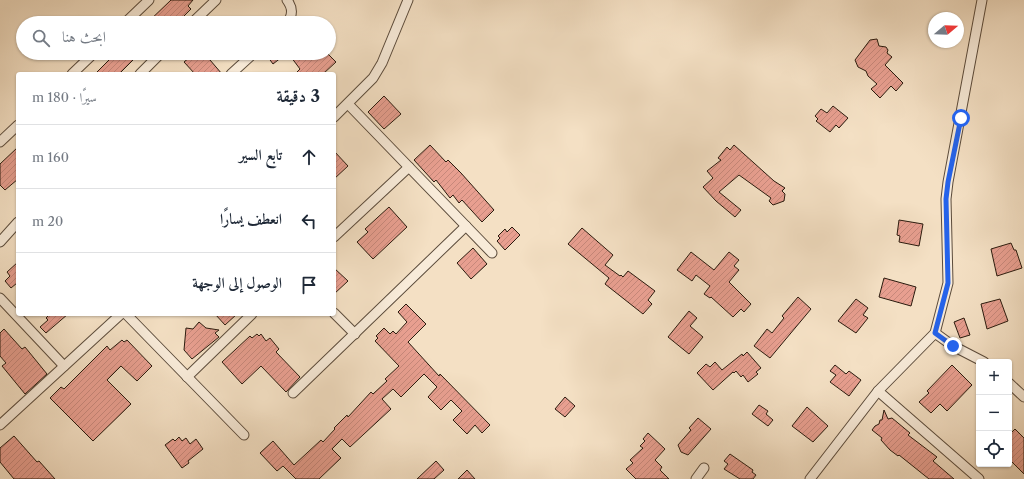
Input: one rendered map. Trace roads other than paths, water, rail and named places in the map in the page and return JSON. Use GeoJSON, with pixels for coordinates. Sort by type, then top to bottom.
{"type":"FeatureCollection","features":[{"type":"Feature","properties":{"kind":"street"},"geometry":{"type":"LineString","coordinates":[[132,16],[149,0]]}},
{"type":"Feature","properties":{"kind":"street"},"geometry":{"type":"LineString","coordinates":[[199,16],[216,0]]}},
{"type":"Feature","properties":{"kind":"street"},"geometry":{"type":"LineString","coordinates":[[287,0],[292,9],[291,16]]}},
{"type":"Feature","properties":{"kind":"street"},"geometry":{"type":"LineString","coordinates":[[336,115],[367,85],[378,70],[408,0]]}},
{"type":"Feature","properties":{"kind":"street"},"geometry":{"type":"LineString","coordinates":[[810,479],[878,391],[935,333],[948,283],[946,199],[948,182],[982,0]]}},
{"type":"Feature","properties":{"kind":"street"},"geometry":{"type":"LineString","coordinates":[[74,72],[87,60]]}},
{"type":"Feature","properties":{"kind":"street"},"geometry":{"type":"LineString","coordinates":[[142,72],[154,60]]}},
{"type":"Feature","properties":{"kind":"street"},"geometry":{"type":"LineString","coordinates":[[233,72],[246,60]]}},
{"type":"Feature","properties":{"kind":"street"},"geometry":{"type":"LineString","coordinates":[[348,104],[492,253]]}},
{"type":"Feature","properties":{"kind":"street"},"geometry":{"type":"LineString","coordinates":[[0,142],[16,127]]}},
{"type":"Feature","properties":{"kind":"street"},"geometry":{"type":"LineString","coordinates":[[336,235],[409,168]]}},
{"type":"Feature","properties":{"kind":"street"},"geometry":{"type":"LineString","coordinates":[[0,242],[16,224]]}},
{"type":"Feature","properties":{"kind":"street"},"geometry":{"type":"LineString","coordinates":[[293,393],[466,226]]}},
{"type":"Feature","properties":{"kind":"street"},"geometry":{"type":"LineString","coordinates":[[0,298],[16,315]]}},
{"type":"Feature","properties":{"kind":"street"},"geometry":{"type":"LineString","coordinates":[[336,315],[355,334]]}},
{"type":"Feature","properties":{"kind":"street"},"geometry":{"type":"LineString","coordinates":[[17,316],[64,366]]}},
{"type":"Feature","properties":{"kind":"street"},"geometry":{"type":"LineString","coordinates":[[0,425],[119,316]]}},
{"type":"Feature","properties":{"kind":"street"},"geometry":{"type":"LineString","coordinates":[[128,316],[244,435]]}},
{"type":"Feature","properties":{"kind":"street"},"geometry":{"type":"LineString","coordinates":[[187,376],[250,316]]}},
{"type":"Feature","properties":{"kind":"street"},"geometry":{"type":"LineString","coordinates":[[935,333],[953,346],[978,359]]}},
{"type":"Feature","properties":{"kind":"street"},"geometry":{"type":"LineString","coordinates":[[1012,386],[1024,397]]}},
{"type":"Feature","properties":{"kind":"street"},"geometry":{"type":"LineString","coordinates":[[878,391],[979,479]]}},
{"type":"Feature","properties":{"kind":"street"},"geometry":{"type":"LineString","coordinates":[[696,479],[704,468]]}}]}
